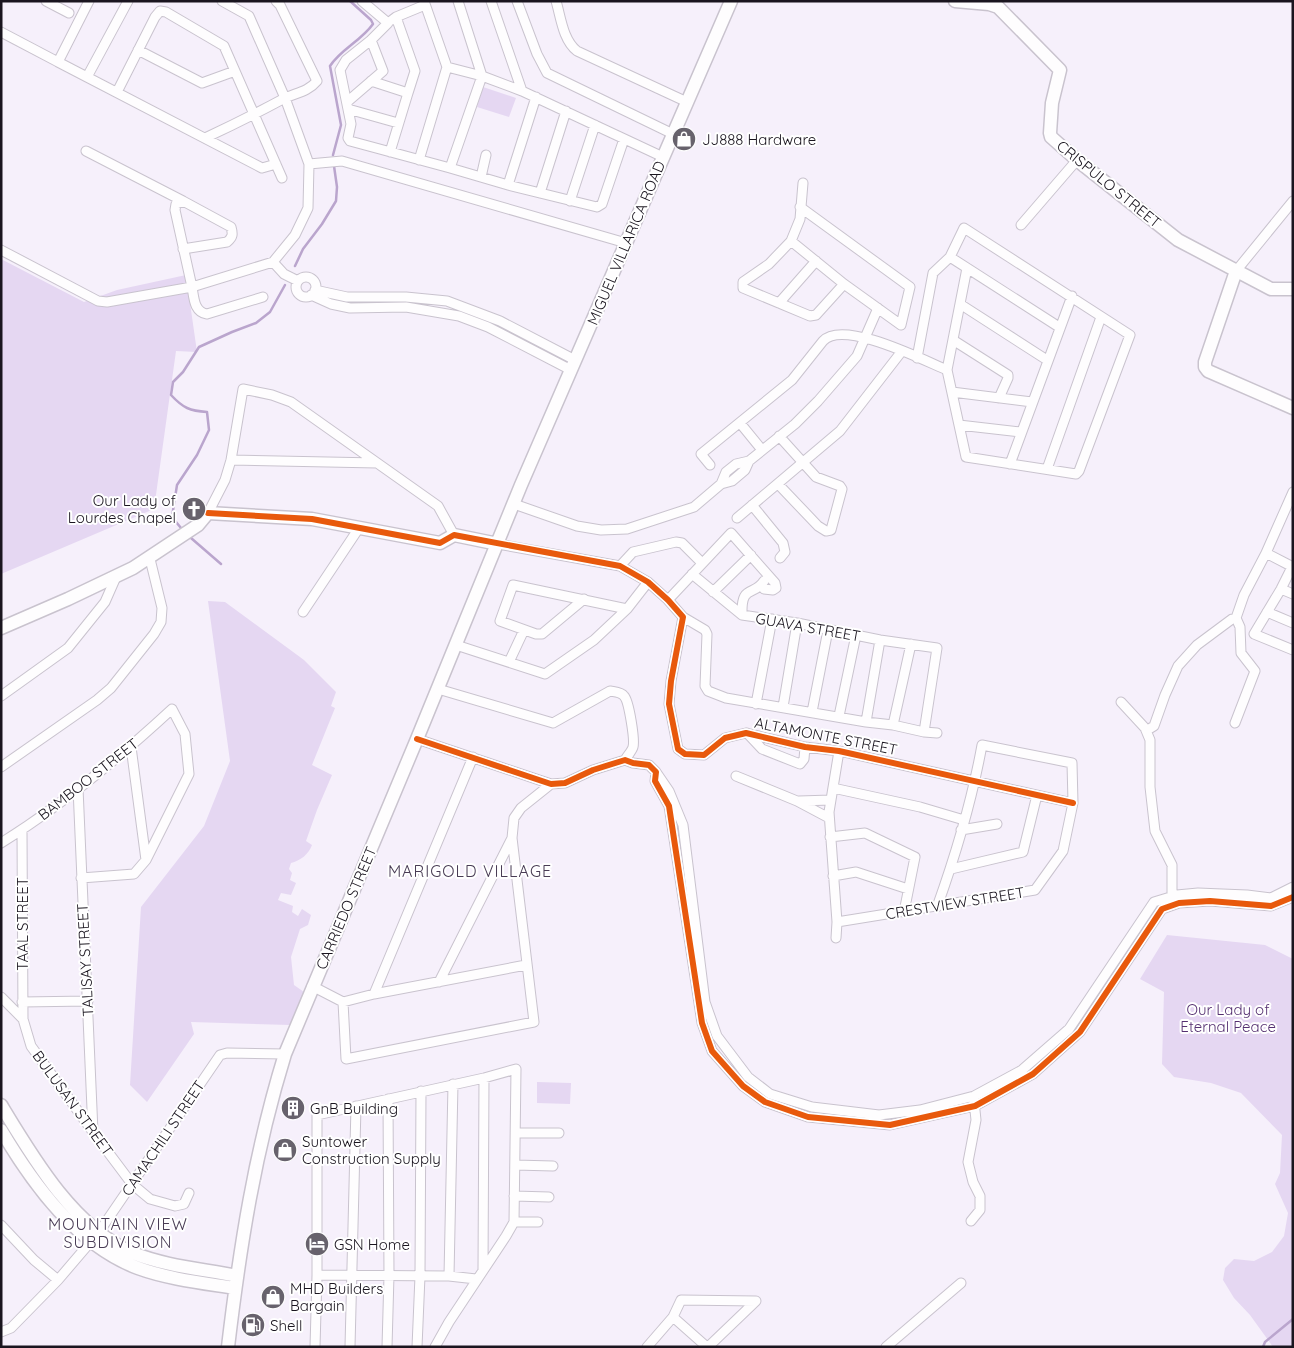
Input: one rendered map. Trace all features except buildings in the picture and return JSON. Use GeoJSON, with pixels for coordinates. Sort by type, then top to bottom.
{"type":"FeatureCollection","features":[{"type":"Feature","properties":{"kind":"main road","name":"MIGUEL VILLARICA ROAD"},"geometry":{"type":"LineString","coordinates":[[521,486],[730,1]]}},
{"type":"Feature","properties":{"kind":"main road","name":"CRISPULO STREET"},"geometry":{"type":"LineString","coordinates":[[954,1],[989,4],[998,7],[1060,70],[1052,104],[1050,133],[1076,160],[1178,240],[1271,289],[1293,289]]}},
{"type":"Feature","properties":{"kind":"main road"},"geometry":{"type":"LineString","coordinates":[[1236,271],[1205,362],[1206,367],[1208,370],[1293,408]]}},
{"type":"Feature","properties":{"kind":"main road","name":"CARRIEDO STREET"},"geometry":{"type":"LineString","coordinates":[[228,1347],[248,1203],[259,1146],[270,1100],[285,1054],[521,486]]}},
{"type":"Feature","properties":{"kind":"main road"},"geometry":{"type":"LineString","coordinates":[[1,628],[116,577],[150,558],[198,526],[208,513],[312,519],[440,543],[454,535],[498,544]]}},
{"type":"Feature","properties":{"kind":"main road"},"geometry":{"type":"LineString","coordinates":[[1,1105],[49,1178],[109,1254],[140,1269],[236,1282]]}},
{"type":"Feature","properties":{"kind":"main road"},"geometry":{"type":"LineString","coordinates":[[1,1130],[10,1146],[54,1205],[95,1237]]}},
{"type":"Feature","properties":{"kind":"street"},"geometry":{"type":"LineString","coordinates":[[46,1],[69,13]]}},
{"type":"Feature","properties":{"kind":"street"},"geometry":{"type":"LineString","coordinates":[[58,62],[89,1]]}},
{"type":"Feature","properties":{"kind":"street"},"geometry":{"type":"LineString","coordinates":[[88,77],[128,1]]}},
{"type":"Feature","properties":{"kind":"street"},"geometry":{"type":"LineString","coordinates":[[1,250],[98,301],[107,302],[192,287],[273,262],[295,235],[308,208],[309,164],[285,98],[249,16],[222,1]]}},
{"type":"Feature","properties":{"kind":"street"},"geometry":{"type":"LineString","coordinates":[[362,1],[388,23]]}},
{"type":"Feature","properties":{"kind":"street"},"geometry":{"type":"LineString","coordinates":[[450,168],[482,76],[458,1]]}},
{"type":"Feature","properties":{"kind":"street"},"geometry":{"type":"LineString","coordinates":[[491,1],[522,91]]}},
{"type":"Feature","properties":{"kind":"street"},"geometry":{"type":"LineString","coordinates":[[517,1],[537,54],[547,73],[673,134]]}},
{"type":"Feature","properties":{"kind":"street"},"geometry":{"type":"LineString","coordinates":[[556,1],[568,40],[578,51],[687,102]]}},
{"type":"Feature","properties":{"kind":"street"},"geometry":{"type":"LineString","coordinates":[[205,138],[285,98],[312,88],[317,81],[279,3]]}},
{"type":"Feature","properties":{"kind":"street"},"geometry":{"type":"LineString","coordinates":[[419,160],[447,67],[424,3],[388,23],[346,60],[340,70],[351,124],[348,138],[350,141],[508,185],[540,192],[594,208],[602,204],[624,139]]}},
{"type":"Feature","properties":{"kind":"street"},"geometry":{"type":"LineString","coordinates":[[117,92],[155,17],[160,12],[166,12],[224,46],[282,178]]}},
{"type":"Feature","properties":{"kind":"street"},"geometry":{"type":"LineString","coordinates":[[390,152],[414,71],[396,17]]}},
{"type":"Feature","properties":{"kind":"street"},"geometry":{"type":"LineString","coordinates":[[1,32],[262,168],[276,164]]}},
{"type":"Feature","properties":{"kind":"street"},"geometry":{"type":"LineString","coordinates":[[348,105],[383,71],[370,40]]}},
{"type":"Feature","properties":{"kind":"street"},"geometry":{"type":"LineString","coordinates":[[138,50],[202,84],[235,71]]}},
{"type":"Feature","properties":{"kind":"street"},"geometry":{"type":"LineString","coordinates":[[447,67],[482,76],[522,91],[663,157]]}},
{"type":"Feature","properties":{"kind":"street"},"geometry":{"type":"LineString","coordinates":[[371,81],[408,92]]}},
{"type":"Feature","properties":{"kind":"street"},"geometry":{"type":"LineString","coordinates":[[508,185],[536,97]]}},
{"type":"Feature","properties":{"kind":"street"},"geometry":{"type":"LineString","coordinates":[[348,105],[398,123]]}},
{"type":"Feature","properties":{"kind":"street"},"geometry":{"type":"LineString","coordinates":[[540,192],[566,112]]}},
{"type":"Feature","properties":{"kind":"street"},"geometry":{"type":"LineString","coordinates":[[570,201],[595,125]]}},
{"type":"Feature","properties":{"kind":"street"},"geometry":{"type":"LineString","coordinates":[[86,151],[231,227],[233,233],[227,242],[183,250]]}},
{"type":"Feature","properties":{"kind":"street"},"geometry":{"type":"LineString","coordinates":[[481,177],[486,156]]}},
{"type":"Feature","properties":{"kind":"street"},"geometry":{"type":"LineString","coordinates":[[1021,225],[1076,160]]}},
{"type":"Feature","properties":{"kind":"street"},"geometry":{"type":"LineString","coordinates":[[309,164],[342,161],[626,243]]}},
{"type":"Feature","properties":{"kind":"street"},"geometry":{"type":"LineString","coordinates":[[803,183],[800,219],[791,240],[769,264],[743,282],[743,288],[810,316],[816,315],[844,284]]}},
{"type":"Feature","properties":{"kind":"street"},"geometry":{"type":"LineString","coordinates":[[183,201],[176,204],[175,210],[197,308],[201,313],[207,314],[263,296]]}},
{"type":"Feature","properties":{"kind":"street"},"geometry":{"type":"LineString","coordinates":[[1236,271],[1293,201]]}},
{"type":"Feature","properties":{"kind":"street"},"geometry":{"type":"LineString","coordinates":[[791,240],[844,284],[901,325],[910,287],[800,207]]}},
{"type":"Feature","properties":{"kind":"street"},"geometry":{"type":"LineString","coordinates":[[918,358],[933,273],[950,257],[963,229],[966,228],[1130,335],[1079,471],[1076,474],[966,457],[947,370],[967,268]]}},
{"type":"Feature","properties":{"kind":"street"},"geometry":{"type":"LineString","coordinates":[[950,257],[1059,327]]}},
{"type":"Feature","properties":{"kind":"street"},"geometry":{"type":"LineString","coordinates":[[779,303],[816,261]]}},
{"type":"Feature","properties":{"kind":"street"},"geometry":{"type":"LineString","coordinates":[[273,262],[284,274],[298,281]]}},
{"type":"Feature","properties":{"kind":"street"},"geometry":{"type":"LineString","coordinates":[[303,277],[309,277],[315,284],[313,292],[305,297],[300,295],[295,286],[298,281],[303,277]]}},
{"type":"Feature","properties":{"kind":"street"},"geometry":{"type":"LineString","coordinates":[[313,292],[331,304],[350,308],[406,308],[459,316],[573,365]]}},
{"type":"Feature","properties":{"kind":"street"},"geometry":{"type":"LineString","coordinates":[[1010,464],[1072,296]]}},
{"type":"Feature","properties":{"kind":"street"},"geometry":{"type":"LineString","coordinates":[[960,304],[1047,360]]}},
{"type":"Feature","properties":{"kind":"street"},"geometry":{"type":"LineString","coordinates":[[514,504],[577,526],[613,531],[627,530],[694,507],[721,484],[726,472],[736,464],[749,461],[795,424],[844,372],[857,356],[878,308]]}},
{"type":"Feature","properties":{"kind":"street"},"geometry":{"type":"LineString","coordinates":[[1046,469],[1101,317]]}},
{"type":"Feature","properties":{"kind":"street"},"geometry":{"type":"LineString","coordinates":[[710,465],[701,454],[792,380],[826,337],[840,334],[865,337],[947,370]]}},
{"type":"Feature","properties":{"kind":"street"},"geometry":{"type":"LineString","coordinates":[[953,340],[1008,375],[999,398]]}},
{"type":"Feature","properties":{"kind":"street"},"geometry":{"type":"LineString","coordinates":[[737,518],[840,431],[902,351]]}},
{"type":"Feature","properties":{"kind":"street"},"geometry":{"type":"LineString","coordinates":[[208,513],[225,480],[231,460],[244,389],[272,395],[291,402],[438,506],[454,535]]}},
{"type":"Feature","properties":{"kind":"street"},"geometry":{"type":"LineString","coordinates":[[952,392],[1032,402]]}},
{"type":"Feature","properties":{"kind":"street"},"geometry":{"type":"LineString","coordinates":[[740,423],[762,450]]}},
{"type":"Feature","properties":{"kind":"street"},"geometry":{"type":"LineString","coordinates":[[959,425],[1021,432]]}},
{"type":"Feature","properties":{"kind":"street"},"geometry":{"type":"LineString","coordinates":[[778,484],[818,526],[830,531],[842,489],[840,486],[816,476],[779,436]]}},
{"type":"Feature","properties":{"kind":"street"},"geometry":{"type":"LineString","coordinates":[[231,460],[377,463]]}},
{"type":"Feature","properties":{"kind":"street"},"geometry":{"type":"LineString","coordinates":[[1235,723],[1255,671],[1241,652],[1240,627],[1236,618],[1244,594],[1266,553],[1293,492]]}},
{"type":"Feature","properties":{"kind":"street"},"geometry":{"type":"LineString","coordinates":[[752,505],[783,543],[784,552],[780,558]]}},
{"type":"Feature","properties":{"kind":"street"},"geometry":{"type":"LineString","coordinates":[[303,612],[358,528]]}},
{"type":"Feature","properties":{"kind":"street"},"geometry":{"type":"LineString","coordinates":[[668,600],[731,533],[776,583],[776,588],[764,590],[761,585]]}},
{"type":"Feature","properties":{"kind":"street"},"geometry":{"type":"LineString","coordinates":[[620,566],[633,552],[676,542],[682,543],[702,563]]}},
{"type":"Feature","properties":{"kind":"street"},"geometry":{"type":"LineString","coordinates":[[498,544],[620,566],[648,582],[668,600],[682,617],[705,630],[707,634],[706,689],[726,698],[866,722],[893,724],[924,732],[937,733]]}},
{"type":"Feature","properties":{"kind":"street"},"geometry":{"type":"LineString","coordinates":[[1266,553],[1292,567],[1254,634],[1293,650]]}},
{"type":"Feature","properties":{"kind":"street"},"geometry":{"type":"LineString","coordinates":[[713,592],[751,555]]}},
{"type":"Feature","properties":{"kind":"street"},"geometry":{"type":"LineString","coordinates":[[1,767],[97,700],[111,688],[154,634],[161,622],[162,608],[150,558]]}},
{"type":"Feature","properties":{"kind":"street","name":"GUAVA STREET"},"geometry":{"type":"LineString","coordinates":[[692,574],[742,615],[797,623],[880,640],[937,648],[924,732]]}},
{"type":"Feature","properties":{"kind":"street"},"geometry":{"type":"LineString","coordinates":[[742,615],[744,597],[749,591],[761,585],[768,574]]}},
{"type":"Feature","properties":{"kind":"street"},"geometry":{"type":"LineString","coordinates":[[1,696],[68,648],[105,602],[116,577]]}},
{"type":"Feature","properties":{"kind":"street"},"geometry":{"type":"LineString","coordinates":[[456,645],[545,674],[594,640],[627,609],[648,582]]}},
{"type":"Feature","properties":{"kind":"street"},"geometry":{"type":"LineString","coordinates":[[584,599],[542,634],[536,634],[500,621],[513,584],[584,599],[627,609]]}},
{"type":"Feature","properties":{"kind":"street"},"geometry":{"type":"LineString","coordinates":[[1281,589],[1293,594]]}},
{"type":"Feature","properties":{"kind":"street"},"geometry":{"type":"LineString","coordinates":[[1267,612],[1293,622]]}},
{"type":"Feature","properties":{"kind":"street","name":"ALTAMONTE STREET"},"geometry":{"type":"LineString","coordinates":[[682,617],[671,681],[670,704],[678,748],[685,754],[704,755],[726,738],[746,733],[976,780],[1073,803]]}},
{"type":"Feature","properties":{"kind":"street"},"geometry":{"type":"LineString","coordinates":[[1145,728],[1149,729],[1157,722],[1164,695],[1178,666],[1197,645],[1236,618]]}},
{"type":"Feature","properties":{"kind":"street"},"geometry":{"type":"LineString","coordinates":[[756,704],[772,619]]}},
{"type":"Feature","properties":{"kind":"street"},"geometry":{"type":"LineString","coordinates":[[783,707],[797,623]]}},
{"type":"Feature","properties":{"kind":"street"},"geometry":{"type":"LineString","coordinates":[[509,662],[524,630]]}},
{"type":"Feature","properties":{"kind":"street"},"geometry":{"type":"LineString","coordinates":[[812,712],[828,630]]}},
{"type":"Feature","properties":{"kind":"street"},"geometry":{"type":"LineString","coordinates":[[839,716],[856,635]]}},
{"type":"Feature","properties":{"kind":"street"},"geometry":{"type":"LineString","coordinates":[[866,722],[880,640]]}},
{"type":"Feature","properties":{"kind":"street"},"geometry":{"type":"LineString","coordinates":[[893,724],[911,644]]}},
{"type":"Feature","properties":{"kind":"street"},"geometry":{"type":"LineString","coordinates":[[438,689],[553,723],[610,691],[617,692],[624,695],[628,701],[633,740],[633,746],[625,760]]}},
{"type":"Feature","properties":{"kind":"street"},"geometry":{"type":"LineString","coordinates":[[1121,702],[1145,728],[1150,740],[1150,787],[1155,831],[1172,865],[1172,896]]}},
{"type":"Feature","properties":{"kind":"street","name":"BAMBOO STREET"},"geometry":{"type":"LineString","coordinates":[[1,843],[22,830],[131,748],[172,709],[185,734],[189,774],[146,860]]}},
{"type":"Feature","properties":{"kind":"street"},"geometry":{"type":"LineString","coordinates":[[746,733],[762,749],[800,764],[804,759],[805,746]]}},
{"type":"Feature","properties":{"kind":"street"},"geometry":{"type":"LineString","coordinates":[[417,739],[551,784],[565,784],[593,770],[625,760],[633,763],[649,764],[669,806],[702,1023],[712,1050],[743,1086],[764,1102],[808,1118],[890,1125],[975,1106],[1033,1074],[1080,1032],[1162,909],[1179,903],[1210,901],[1271,906],[1293,897]]}},
{"type":"Feature","properties":{"kind":"street","name":"CRESTVIEW STREET"},"geometry":{"type":"LineString","coordinates":[[837,922],[1035,890],[1063,851],[1073,803],[1072,763],[982,745],[976,780]]}},
{"type":"Feature","properties":{"kind":"street"},"geometry":{"type":"LineString","coordinates":[[81,878],[134,874],[146,860],[131,748]]}},
{"type":"Feature","properties":{"kind":"street"},"geometry":{"type":"LineString","coordinates":[[836,938],[837,922],[829,818],[839,751]]}},
{"type":"Feature","properties":{"kind":"street"},"geometry":{"type":"LineString","coordinates":[[374,994],[473,758]]}},
{"type":"Feature","properties":{"kind":"street"},"geometry":{"type":"LineString","coordinates":[[655,776],[669,791],[683,825],[705,1002],[717,1036],[748,1077],[770,1094],[812,1107],[879,1115],[920,1110],[974,1096],[1022,1070],[1069,1029],[1154,902],[1172,896],[1198,893],[1247,894],[1271,898],[1293,887]]}},
{"type":"Feature","properties":{"kind":"street"},"geometry":{"type":"LineString","coordinates":[[736,776],[797,801],[829,818]]}},
{"type":"Feature","properties":{"kind":"street"},"geometry":{"type":"LineString","coordinates":[[937,907],[951,868],[976,780]]}},
{"type":"Feature","properties":{"kind":"street"},"geometry":{"type":"LineString","coordinates":[[343,1002],[346,1059],[534,1022],[512,838],[514,818],[521,808],[551,784]]}},
{"type":"Feature","properties":{"kind":"street","name":"TALISAY STREET"},"geometry":{"type":"LineString","coordinates":[[78,788],[93,1132]]}},
{"type":"Feature","properties":{"kind":"street"},"geometry":{"type":"LineString","coordinates":[[833,788],[911,805],[964,820]]}},
{"type":"Feature","properties":{"kind":"street"},"geometry":{"type":"LineString","coordinates":[[951,868],[1023,852],[1037,795]]}},
{"type":"Feature","properties":{"kind":"street"},"geometry":{"type":"LineString","coordinates":[[797,801],[831,800]]}},
{"type":"Feature","properties":{"kind":"street"},"geometry":{"type":"LineString","coordinates":[[961,830],[997,824]]}},
{"type":"Feature","properties":{"kind":"street","name":"TAAL STREET"},"geometry":{"type":"LineString","coordinates":[[22,830],[23,1019]]}},
{"type":"Feature","properties":{"kind":"street"},"geometry":{"type":"LineString","coordinates":[[830,837],[866,833],[915,857],[904,912]]}},
{"type":"Feature","properties":{"kind":"street"},"geometry":{"type":"LineString","coordinates":[[438,982],[512,838]]}},
{"type":"Feature","properties":{"kind":"street"},"geometry":{"type":"LineString","coordinates":[[833,876],[856,872],[908,889]]}},
{"type":"Feature","properties":{"kind":"street"},"geometry":{"type":"LineString","coordinates":[[312,986],[343,1002],[374,994],[526,964]]}},
{"type":"Feature","properties":{"kind":"street","name":"BULUSAN STREET"},"geometry":{"type":"LineString","coordinates":[[1,997],[23,1019],[31,1046],[132,1184],[150,1199],[176,1206],[184,1204],[189,1193]]}},
{"type":"Feature","properties":{"kind":"street"},"geometry":{"type":"LineString","coordinates":[[22,1002],[88,1001]]}},
{"type":"Feature","properties":{"kind":"street","name":"CAMACHILI STREET"},"geometry":{"type":"LineString","coordinates":[[1,1332],[11,1328],[58,1280],[95,1237],[220,1055],[227,1053],[285,1054]]}},
{"type":"Feature","properties":{"kind":"street"},"geometry":{"type":"LineString","coordinates":[[315,1347],[317,1275],[316,1115],[484,1078],[516,1068],[514,1222],[476,1279],[435,1347]]}},
{"type":"Feature","properties":{"kind":"street"},"geometry":{"type":"LineString","coordinates":[[483,1270],[484,1078]]}},
{"type":"Feature","properties":{"kind":"street"},"geometry":{"type":"LineString","coordinates":[[450,1276],[453,1084]]}},
{"type":"Feature","properties":{"kind":"street"},"geometry":{"type":"LineString","coordinates":[[417,1347],[420,1276],[421,1091]]}},
{"type":"Feature","properties":{"kind":"street"},"geometry":{"type":"LineString","coordinates":[[764,1102],[770,1094]]}},
{"type":"Feature","properties":{"kind":"street"},"geometry":{"type":"LineString","coordinates":[[971,1221],[980,1210],[980,1196],[973,1182],[968,1162],[976,1120],[974,1096]]}},
{"type":"Feature","properties":{"kind":"street"},"geometry":{"type":"LineString","coordinates":[[387,1347],[389,1276],[388,1099]]}},
{"type":"Feature","properties":{"kind":"street"},"geometry":{"type":"LineString","coordinates":[[350,1347],[356,1106]]}},
{"type":"Feature","properties":{"kind":"street"},"geometry":{"type":"LineString","coordinates":[[516,1133],[559,1133]]}},
{"type":"Feature","properties":{"kind":"street"},"geometry":{"type":"LineString","coordinates":[[515,1165],[553,1166]]}},
{"type":"Feature","properties":{"kind":"street"},"geometry":{"type":"LineString","coordinates":[[514,1196],[549,1197]]}},
{"type":"Feature","properties":{"kind":"street"},"geometry":{"type":"LineString","coordinates":[[514,1222],[538,1222]]}},
{"type":"Feature","properties":{"kind":"street"},"geometry":{"type":"LineString","coordinates":[[1,1225],[34,1260],[58,1280]]}},
{"type":"Feature","properties":{"kind":"street"},"geometry":{"type":"LineString","coordinates":[[317,1275],[450,1276],[476,1279]]}},
{"type":"Feature","properties":{"kind":"street"},"geometry":{"type":"LineString","coordinates":[[886,1347],[961,1282]]}},
{"type":"Feature","properties":{"kind":"street"},"geometry":{"type":"LineString","coordinates":[[646,1347],[673,1317],[681,1300],[756,1301],[708,1347],[673,1317]]}},
{"type":"Feature","properties":{"kind":"green space"},"geometry":{"type":"Polygon","coordinates":[[[483,87],[516,98],[509,117],[477,107],[483,87]]]}},
{"type":"Feature","properties":{"kind":"green space"},"geometry":{"type":"Polygon","coordinates":[[[1,259],[84,302],[117,290],[186,275],[197,352],[176,351],[154,509],[1,574],[1,259]]]}},
{"type":"Feature","properties":{"kind":"green space"},"geometry":{"type":"Polygon","coordinates":[[[208,601],[225,602],[304,660],[336,692],[331,706],[335,708],[312,765],[332,775],[306,841],[312,845],[311,848],[304,857],[291,863],[289,869],[292,873],[290,880],[296,883],[291,895],[281,893],[278,900],[293,906],[292,912],[298,916],[302,909],[311,915],[308,925],[300,929],[291,957],[294,985],[304,992],[290,1025],[191,1022],[194,1034],[147,1102],[130,1085],[141,907],[204,826],[230,761],[208,601]]]}},
{"type":"Feature","properties":{"kind":"green space","name":"Our Lady of Eternal Peace"},"geometry":{"type":"Polygon","coordinates":[[[1167,935],[1265,945],[1293,959],[1293,1347],[1273,1347],[1250,1315],[1234,1298],[1223,1280],[1225,1268],[1234,1259],[1254,1261],[1272,1252],[1284,1236],[1288,1213],[1275,1184],[1280,1173],[1282,1135],[1241,1093],[1211,1083],[1174,1077],[1162,1064],[1164,992],[1140,979],[1167,935]]]}},
{"type":"Feature","properties":{"kind":"green space"},"geometry":{"type":"Polygon","coordinates":[[[537,1082],[571,1083],[570,1104],[537,1103],[537,1082]]]}},
{"type":"Feature","properties":{"kind":"waterway"},"geometry":{"type":"LineString","coordinates":[[333,155],[341,125],[330,66],[373,24],[350,1]]}},
{"type":"Feature","properties":{"kind":"waterway"},"geometry":{"type":"LineString","coordinates":[[295,266],[303,249],[336,201],[337,187],[334,166]]}},
{"type":"Feature","properties":{"kind":"waterway"},"geometry":{"type":"LineString","coordinates":[[181,528],[172,517],[177,485],[197,455],[209,430],[207,412],[187,408],[171,395],[173,382],[183,372],[199,347],[256,323],[270,312],[285,285]]}},
{"type":"Feature","properties":{"kind":"waterway"},"geometry":{"type":"LineString","coordinates":[[191,538],[221,564]]}},
{"type":"Feature","properties":{"kind":"waterway"},"geometry":{"type":"LineString","coordinates":[[1263,1347],[1265,1342],[1293,1319]]}},
{"type":"Feature","properties":{"kind":"cycle path"},"geometry":{"type":"LineString","coordinates":[[208,513],[312,519],[440,543],[454,535],[620,566],[648,582],[683,617],[671,681],[669,704],[678,749],[685,754],[704,755],[725,738],[746,733],[805,747],[839,751],[1073,803]]}},
{"type":"Feature","properties":{"kind":"cycle path"},"geometry":{"type":"LineString","coordinates":[[417,739],[551,784],[565,783],[593,770],[625,760],[649,765],[656,772],[655,781],[669,806],[702,1023],[712,1051],[743,1086],[765,1102],[808,1117],[890,1125],[975,1106],[1033,1074],[1080,1032],[1162,909],[1179,903],[1210,901],[1271,906],[1293,897]]}},
{"type":"Feature","properties":{"kind":"place","name":"JJ888 Hardware"},"geometry":{"type":"Point","coordinates":[684,139]}},
{"type":"Feature","properties":{"kind":"place","name":"Our Lady of Lourdes Chapel"},"geometry":{"type":"Point","coordinates":[194,509]}},
{"type":"Feature","properties":{"kind":"place","name":"GnB Building"},"geometry":{"type":"Point","coordinates":[293,1108]}},
{"type":"Feature","properties":{"kind":"place","name":"Suntower Construction Supply"},"geometry":{"type":"Point","coordinates":[285,1150]}},
{"type":"Feature","properties":{"kind":"place","name":"GSN Home"},"geometry":{"type":"Point","coordinates":[317,1244]}},
{"type":"Feature","properties":{"kind":"place","name":"MHD Builders Bargain"},"geometry":{"type":"Point","coordinates":[273,1297]}},
{"type":"Feature","properties":{"kind":"place","name":"Shell"},"geometry":{"type":"Point","coordinates":[253,1325]}},
{"type":"Feature","properties":{"kind":"district","name":"MARIGOLD VILLAGE"},"geometry":{"type":"Point","coordinates":[470,871]}},
{"type":"Feature","properties":{"kind":"district","name":"MOUNTAIN VIEW SUBDIVISION"},"geometry":{"type":"Point","coordinates":[118,1233]}}]}
